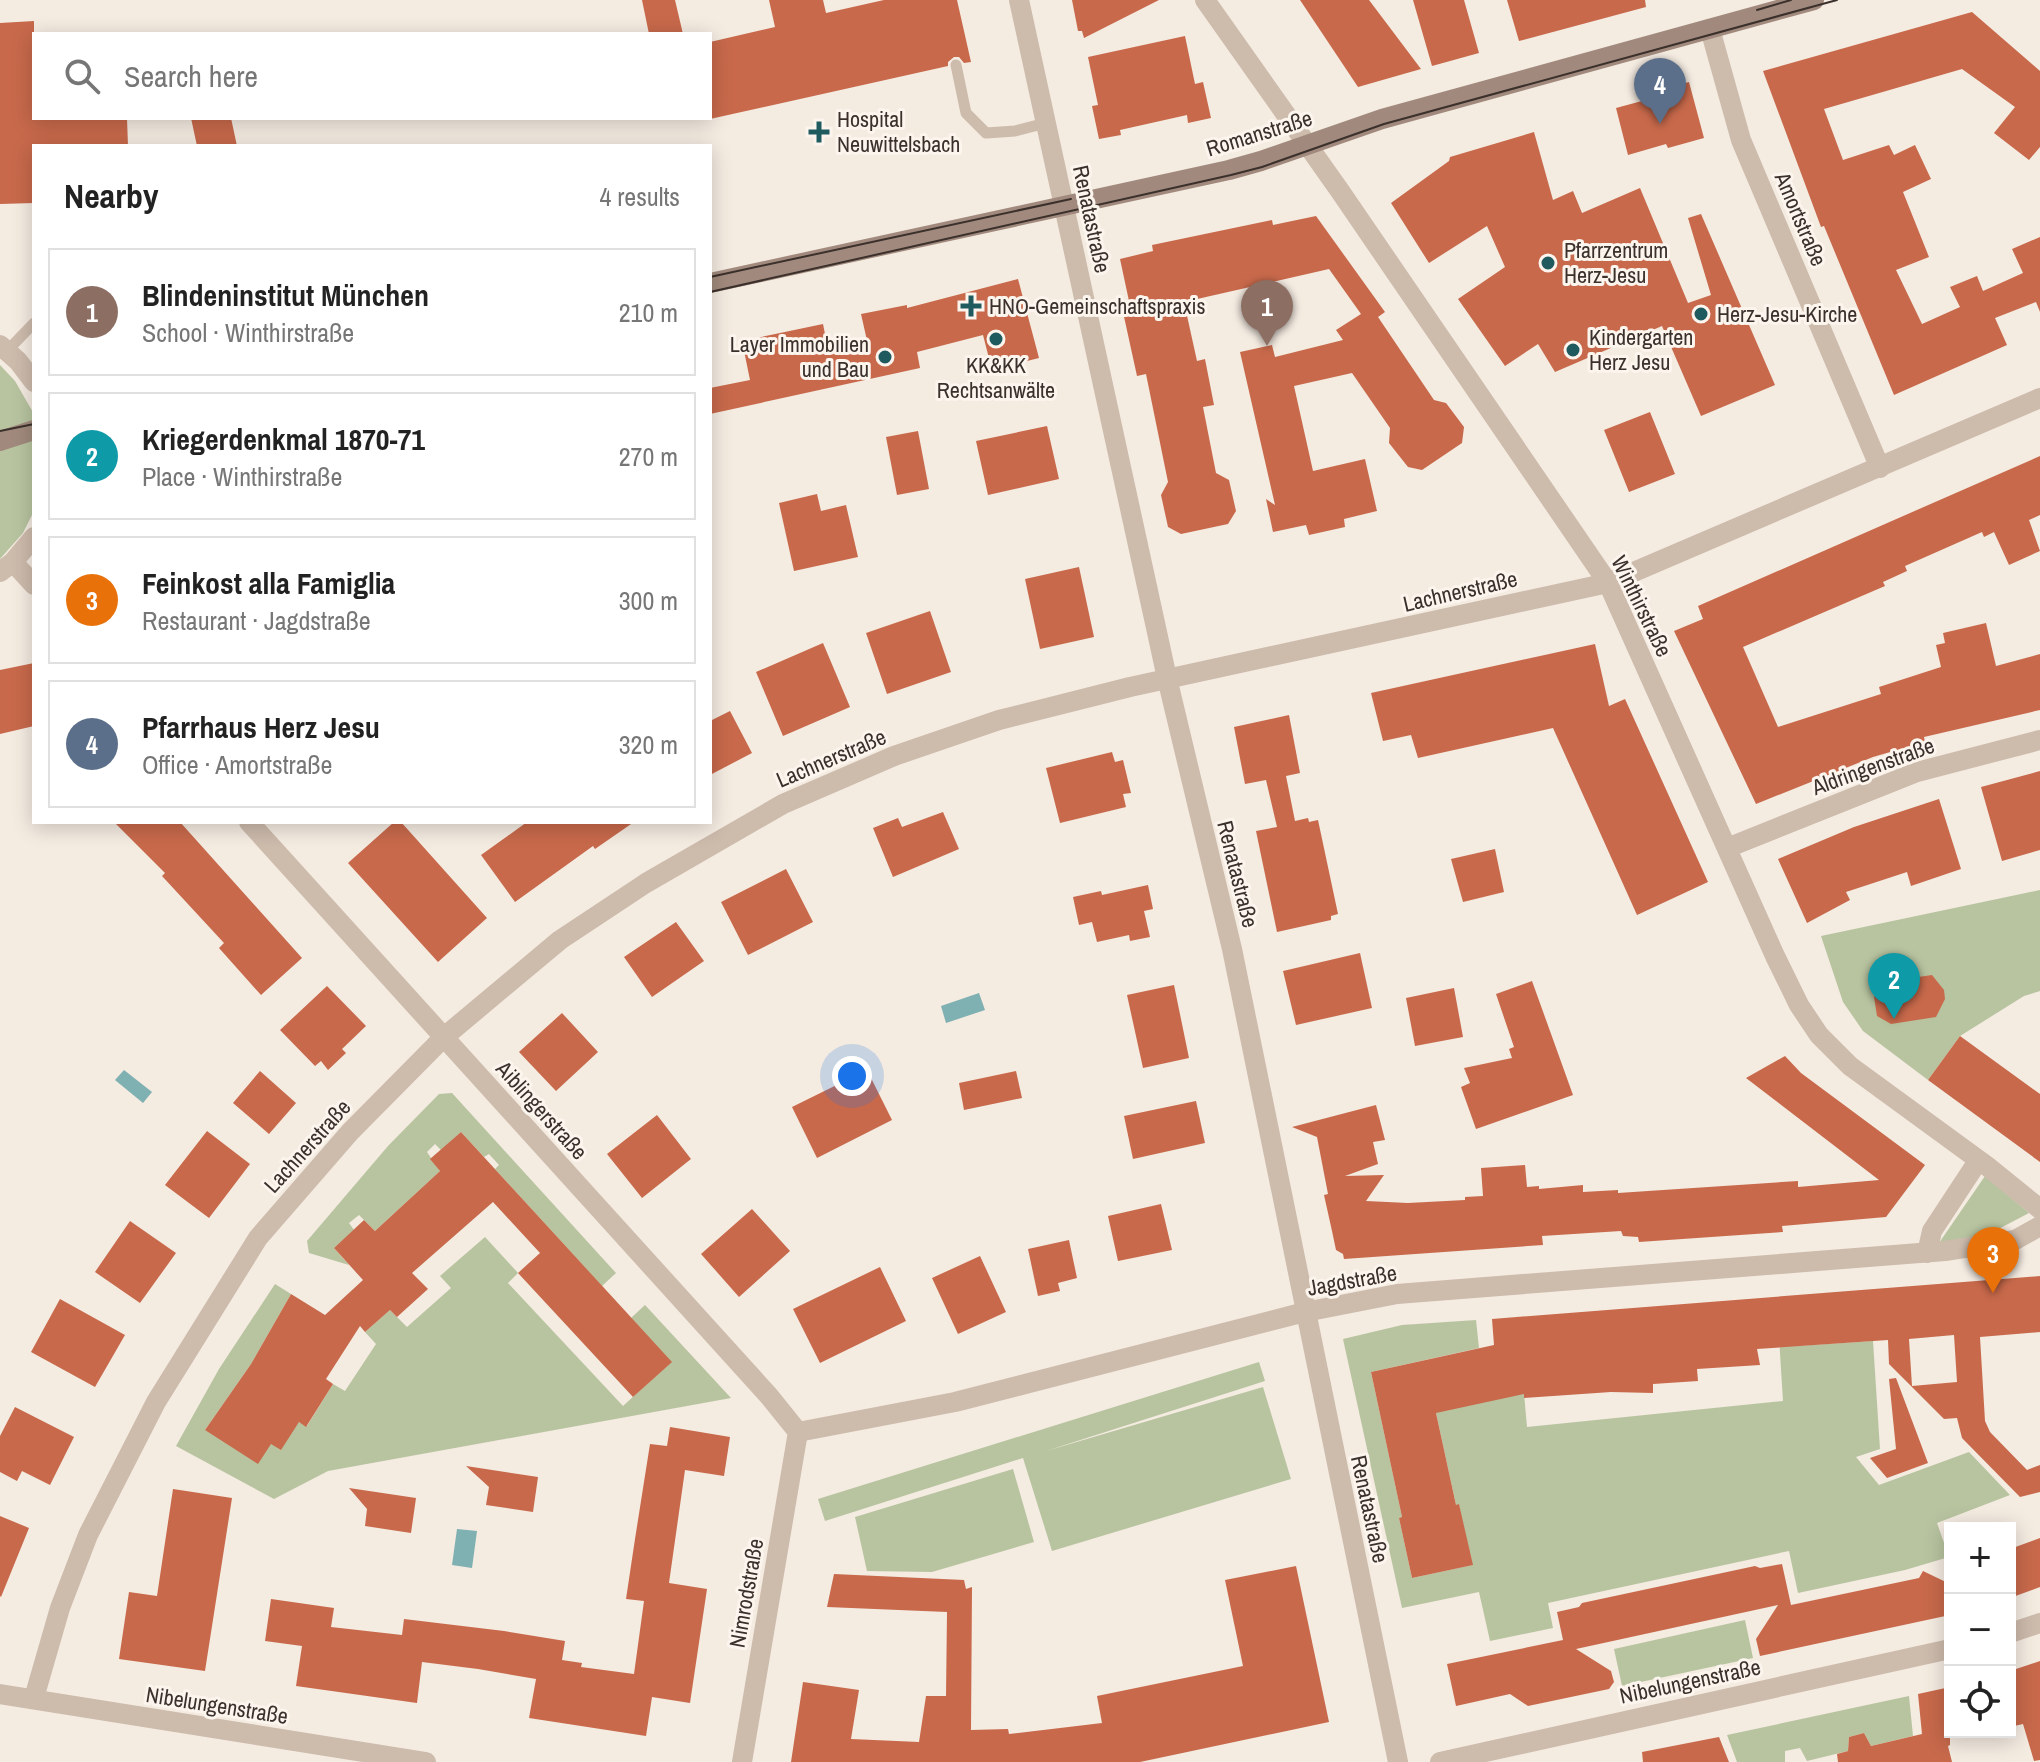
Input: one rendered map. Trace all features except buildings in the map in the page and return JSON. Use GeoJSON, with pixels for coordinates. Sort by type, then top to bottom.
{"type":"FeatureCollection","features":[{"type":"Feature","properties":{"kind":"main road","name":"Romanstraße"},"geometry":{"type":"LineString","coordinates":[[712,283],[1229,170],[1382,119],[1814,0]]}},
{"type":"Feature","properties":{"kind":"main road"},"geometry":{"type":"LineString","coordinates":[[0,432],[30,431]]}},
{"type":"Feature","properties":{"kind":"main road"},"geometry":{"type":"LineString","coordinates":[[0,441],[30,431]]}},
{"type":"Feature","properties":{"kind":"street","name":"Renatastraße"},"geometry":{"type":"LineString","coordinates":[[1019,0],[1167,678],[1232,949],[1398,1762]]}},
{"type":"Feature","properties":{"kind":"street","name":"Winthirstraße"},"geometry":{"type":"LineString","coordinates":[[1205,0],[1374,240],[1608,583],[1775,956],[1799,1005],[1819,1035],[1850,1066],[2040,1209]]}},
{"type":"Feature","properties":{"kind":"street","name":"Amortstraße"},"geometry":{"type":"LineString","coordinates":[[1710,29],[1741,140],[1880,468]]}},
{"type":"Feature","properties":{"kind":"street"},"geometry":{"type":"LineString","coordinates":[[4,348],[32,380]]}},
{"type":"Feature","properties":{"kind":"street","name":"Lachnerstraße"},"geometry":{"type":"LineString","coordinates":[[34,1698],[56,1620],[88,1535],[156,1402],[258,1238],[350,1132],[444,1037],[560,940],[646,883],[783,804],[894,756],[999,720],[1167,678],[1608,583],[2040,398]]}},
{"type":"Feature","properties":{"kind":"street"},"geometry":{"type":"LineString","coordinates":[[32,539],[7,567],[32,584]]}},
{"type":"Feature","properties":{"kind":"street","name":"Aldringenstraße"},"geometry":{"type":"LineString","coordinates":[[1727,848],[1917,772],[2040,740]]}},
{"type":"Feature","properties":{"kind":"street","name":"Aiblingerstraße"},"geometry":{"type":"LineString","coordinates":[[251,824],[769,1396],[798,1432]]}},
{"type":"Feature","properties":{"kind":"street"},"geometry":{"type":"LineString","coordinates":[[1927,1253],[1932,1231],[1978,1161]]}},
{"type":"Feature","properties":{"kind":"street","name":"Jagdstraße"},"geometry":{"type":"LineString","coordinates":[[798,1432],[955,1402],[1305,1312],[1397,1294],[1927,1253],[2015,1240],[2040,1226]]}},
{"type":"Feature","properties":{"kind":"street","name":"Nimrodstraße"},"geometry":{"type":"LineString","coordinates":[[742,1762],[798,1432]]}},
{"type":"Feature","properties":{"kind":"street"},"geometry":{"type":"LineString","coordinates":[[2016,1631],[2040,1623]]}},
{"type":"Feature","properties":{"kind":"street","name":"Nibelungenstraße"},"geometry":{"type":"LineString","coordinates":[[1440,1762],[1471,1759],[1944,1650]]}},
{"type":"Feature","properties":{"kind":"street","name":"Nibelungenstraße"},"geometry":{"type":"LineString","coordinates":[[0,1694],[351,1756],[426,1762]]}},
{"type":"Feature","properties":{"kind":"lane"},"geometry":{"type":"LineString","coordinates":[[956,65],[966,113],[986,133],[1007,133],[1046,123]]}},
{"type":"Feature","properties":{"kind":"lane"},"geometry":{"type":"LineString","coordinates":[[4,348],[32,325]]}},
{"type":"Feature","properties":{"kind":"green space"},"geometry":{"type":"Polygon","coordinates":[[[0,365],[15,381],[32,411],[32,515],[23,533],[0,559],[0,365]]]}},
{"type":"Feature","properties":{"kind":"green space"},"geometry":{"type":"Polygon","coordinates":[[[2040,890],[2040,991],[2024,996],[1960,1036],[1928,1080],[1863,1031],[1843,1002],[1821,936],[2040,890]]]}},
{"type":"Feature","properties":{"kind":"green space"},"geometry":{"type":"Polygon","coordinates":[[[452,1093],[616,1273],[602,1286],[495,1169],[499,1165],[489,1154],[484,1157],[461,1132],[441,1150],[435,1144],[427,1152],[440,1171],[375,1231],[359,1215],[349,1223],[354,1230],[334,1248],[349,1265],[309,1253],[307,1241],[388,1146],[439,1094],[452,1093]]]}},
{"type":"Feature","properties":{"kind":"green space"},"geometry":{"type":"Polygon","coordinates":[[[1985,1176],[2029,1213],[1989,1234],[1939,1243],[1985,1176]]]}},
{"type":"Feature","properties":{"kind":"green space"},"geometry":{"type":"Polygon","coordinates":[[[485,1237],[518,1273],[508,1283],[623,1406],[671,1362],[631,1318],[645,1305],[731,1398],[328,1471],[274,1499],[176,1446],[219,1369],[275,1284],[291,1294],[251,1364],[205,1430],[271,1444],[299,1422],[307,1426],[333,1384],[345,1391],[376,1344],[365,1332],[390,1310],[407,1327],[451,1288],[440,1276],[485,1237]]]}},
{"type":"Feature","properties":{"kind":"green space"},"geometry":{"type":"Polygon","coordinates":[[[1476,1320],[1479,1348],[1371,1372],[1412,1578],[1472,1565],[1436,1413],[1522,1371],[1527,1427],[1783,1401],[1779,1337],[1796,1346],[1873,1341],[1880,1449],[1856,1457],[1879,1485],[1969,1452],[2010,1495],[1937,1523],[1944,1543],[1944,1558],[1905,1570],[1798,1593],[1789,1551],[1548,1603],[1553,1628],[1490,1641],[1479,1592],[1402,1608],[1343,1339],[1402,1325],[1476,1320]]]}},
{"type":"Feature","properties":{"kind":"green space"},"geometry":{"type":"Polygon","coordinates":[[[1259,1362],[1265,1381],[1046,1451],[1263,1387],[1291,1479],[1052,1551],[1023,1458],[825,1521],[818,1499],[1259,1362]]]}},
{"type":"Feature","properties":{"kind":"green space"},"geometry":{"type":"Polygon","coordinates":[[[1013,1469],[1034,1542],[932,1572],[867,1571],[855,1517],[1013,1469]]]}},
{"type":"Feature","properties":{"kind":"green space"},"geometry":{"type":"Polygon","coordinates":[[[1745,1620],[1753,1658],[1622,1686],[1614,1649],[1745,1620]]]}},
{"type":"Feature","properties":{"kind":"green space"},"geometry":{"type":"Polygon","coordinates":[[[1909,1696],[1913,1736],[1871,1746],[1864,1733],[1849,1737],[1848,1751],[1807,1761],[1800,1748],[1785,1751],[1785,1762],[1737,1762],[1727,1735],[1909,1696]]]}},
{"type":"Feature","properties":{"kind":"water"},"geometry":{"type":"Polygon","coordinates":[[[979,993],[985,1010],[946,1023],[941,1006],[979,993]]]}},
{"type":"Feature","properties":{"kind":"water"},"geometry":{"type":"Polygon","coordinates":[[[124,1070],[152,1092],[143,1103],[115,1080],[124,1070]]]}},
{"type":"Feature","properties":{"kind":"water"},"geometry":{"type":"Polygon","coordinates":[[[457,1529],[477,1531],[472,1568],[452,1565],[457,1529]]]}},
{"type":"Feature","properties":{"kind":"tram line"},"geometry":{"type":"LineString","coordinates":[[1757,10],[1791,0]]}},
{"type":"Feature","properties":{"kind":"tram line"},"geometry":{"type":"LineString","coordinates":[[712,292],[1262,167],[1384,124],[1837,0]]}},
{"type":"Feature","properties":{"kind":"tram line"},"geometry":{"type":"LineString","coordinates":[[712,277],[1071,199]]}},
{"type":"Feature","properties":{"kind":"tram line"},"geometry":{"type":"LineString","coordinates":[[0,431],[32,424]]}},
{"type":"Feature","properties":{"kind":"place","name":"Pfarrhaus Herz Jesu"},"geometry":{"type":"Point","coordinates":[1660,124]}},
{"type":"Feature","properties":{"kind":"place","name":"Hospital Neuwittelsbach"},"geometry":{"type":"Point","coordinates":[819,132]}},
{"type":"Feature","properties":{"kind":"place","name":"Pfarrzentrum Herz-Jesu"},"geometry":{"type":"Point","coordinates":[1548,263]}},
{"type":"Feature","properties":{"kind":"place","name":"HNO-Gemeinschaftspraxis"},"geometry":{"type":"Point","coordinates":[971,306]}},
{"type":"Feature","properties":{"kind":"place","name":"Herz-Jesu-Kirche"},"geometry":{"type":"Point","coordinates":[1701,314]}},
{"type":"Feature","properties":{"kind":"place","name":"KK&KK Rechtsanwälte"},"geometry":{"type":"Point","coordinates":[996,339]}},
{"type":"Feature","properties":{"kind":"place","name":"Blindeninstitut München"},"geometry":{"type":"Point","coordinates":[1267,346]}},
{"type":"Feature","properties":{"kind":"place","name":"Kindergarten Herz Jesu"},"geometry":{"type":"Point","coordinates":[1573,350]}},
{"type":"Feature","properties":{"kind":"place","name":"Layer Immobilien und Bau"},"geometry":{"type":"Point","coordinates":[885,357]}},
{"type":"Feature","properties":{"kind":"place","name":"Kriegerdenkmal 1870-71"},"geometry":{"type":"Point","coordinates":[1894,1019]}},
{"type":"Feature","properties":{"kind":"place","name":"Feinkost alla Famiglia"},"geometry":{"type":"Point","coordinates":[1993,1293]}}]}
